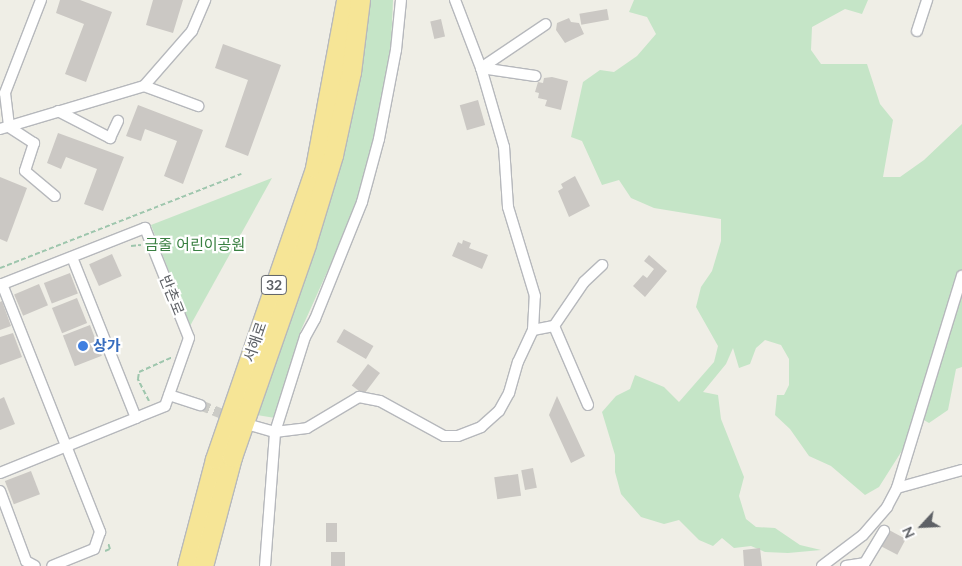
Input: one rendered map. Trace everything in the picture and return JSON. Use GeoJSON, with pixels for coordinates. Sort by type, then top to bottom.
{"type":"FeatureCollection","features":[{"type":"Feature","properties":{"kind":"highway","name":"서해로"},"geometry":{"type":"LineString","coordinates":[[187,566],[215,459],[315,168],[346,0]]}},
{"type":"Feature","properties":{"kind":"highway","name":"서해로"},"geometry":{"type":"LineString","coordinates":[[203,566],[232,457],[306,244],[330,164],[348,91],[360,0]]}},
{"type":"Feature","properties":{"kind":"street"},"geometry":{"type":"LineString","coordinates":[[4,128],[5,93],[41,0]]}},
{"type":"Feature","properties":{"kind":"street"},"geometry":{"type":"LineString","coordinates":[[4,128],[144,86],[192,32],[205,0]]}},
{"type":"Feature","properties":{"kind":"street"},"geometry":{"type":"LineString","coordinates":[[265,566],[275,432],[305,337],[315,319],[362,202],[380,139],[396,50],[401,0]]}},
{"type":"Feature","properties":{"kind":"street"},"geometry":{"type":"LineString","coordinates":[[250,425],[275,432],[308,428],[359,397],[380,401],[444,436],[458,436],[481,427],[499,411],[510,393],[518,362],[532,330],[535,296],[513,232],[508,207],[504,148],[481,68],[455,0]]}},
{"type":"Feature","properties":{"kind":"street"},"geometry":{"type":"LineString","coordinates":[[916,31],[927,0]]}},
{"type":"Feature","properties":{"kind":"street"},"geometry":{"type":"LineString","coordinates":[[481,68],[546,24]]}},
{"type":"Feature","properties":{"kind":"street"},"geometry":{"type":"LineString","coordinates":[[481,68],[535,76]]}},
{"type":"Feature","properties":{"kind":"street"},"geometry":{"type":"LineString","coordinates":[[144,86],[198,106]]}},
{"type":"Feature","properties":{"kind":"street"},"geometry":{"type":"LineString","coordinates":[[58,111],[110,138],[118,121]]}},
{"type":"Feature","properties":{"kind":"street"},"geometry":{"type":"LineString","coordinates":[[4,128],[34,143],[25,171],[55,196]]}},
{"type":"Feature","properties":{"kind":"street","name":"반촌로"},"geometry":{"type":"LineString","coordinates":[[0,473],[66,446],[136,418],[165,406],[189,338],[145,228],[1,284],[66,446],[100,532],[94,549],[52,566]]}},
{"type":"Feature","properties":{"kind":"street"},"geometry":{"type":"LineString","coordinates":[[72,257],[136,418]]}},
{"type":"Feature","properties":{"kind":"street"},"geometry":{"type":"LineString","coordinates":[[532,330],[554,326],[584,282],[602,265]]}},
{"type":"Feature","properties":{"kind":"street"},"geometry":{"type":"LineString","coordinates":[[822,566],[863,535],[887,507],[897,488],[962,276]]}},
{"type":"Feature","properties":{"kind":"street"},"geometry":{"type":"LineString","coordinates":[[554,326],[588,405]]}},
{"type":"Feature","properties":{"kind":"street"},"geometry":{"type":"LineString","coordinates":[[169,395],[200,405]]}},
{"type":"Feature","properties":{"kind":"street"},"geometry":{"type":"LineString","coordinates":[[897,488],[962,470]]}},
{"type":"Feature","properties":{"kind":"street"},"geometry":{"type":"LineString","coordinates":[[0,491],[26,561],[34,566]]}},
{"type":"Feature","properties":{"kind":"street"},"geometry":{"type":"LineString","coordinates":[[846,566],[863,565],[884,531]]}},
{"type":"Feature","properties":{"kind":"path"},"geometry":{"type":"LineString","coordinates":[[0,268],[241,174]]}},
{"type":"Feature","properties":{"kind":"path"},"geometry":{"type":"LineString","coordinates":[[130,246],[148,247]]}},
{"type":"Feature","properties":{"kind":"path"},"geometry":{"type":"LineString","coordinates":[[154,404],[147,406],[149,400],[140,386],[139,372],[178,354],[176,362]]}},
{"type":"Feature","properties":{"kind":"path"},"geometry":{"type":"LineString","coordinates":[[102,552],[110,548],[107,539]]}},
{"type":"Feature","properties":{"kind":"green space"},"geometry":{"type":"Polygon","coordinates":[[[369,0],[393,0],[391,48],[374,152],[346,230],[301,330],[275,418],[257,415],[342,159],[369,0]]]}},
{"type":"Feature","properties":{"kind":"green space"},"geometry":{"type":"Polygon","coordinates":[[[634,0],[868,0],[862,14],[845,9],[812,27],[811,50],[821,64],[867,64],[880,104],[893,120],[883,177],[900,177],[924,160],[962,124],[962,367],[956,369],[948,410],[929,423],[922,419],[879,487],[865,495],[831,466],[809,456],[790,429],[775,415],[777,395],[784,395],[789,385],[789,359],[781,345],[765,340],[756,348],[750,364],[739,368],[733,348],[726,364],[703,392],[718,395],[721,419],[744,477],[739,496],[746,519],[756,527],[775,528],[800,545],[821,550],[788,553],[765,552],[751,546],[734,548],[722,538],[713,546],[699,540],[679,520],[664,524],[641,517],[621,494],[615,472],[615,455],[602,412],[616,396],[630,389],[635,375],[664,387],[679,402],[714,362],[718,346],[696,307],[701,287],[712,271],[721,241],[721,219],[654,208],[631,198],[619,180],[602,185],[582,141],[571,137],[583,82],[600,70],[614,72],[637,56],[656,34],[647,17],[629,12],[634,0]]]}},
{"type":"Feature","properties":{"kind":"green space","name":"금줄 어린이공원"},"geometry":{"type":"Polygon","coordinates":[[[272,178],[190,326],[151,225],[272,178]]]}},
{"type":"Feature","properties":{"kind":"building"},"geometry":{"type":"Polygon","coordinates":[[[60,0],[80,0],[112,12],[86,82],[65,74],[84,24],[56,13],[60,0]]]}},
{"type":"Feature","properties":{"kind":"building"},"geometry":{"type":"Polygon","coordinates":[[[153,0],[183,0],[173,33],[146,25],[153,0]]]}},
{"type":"Feature","properties":{"kind":"building"},"geometry":{"type":"Polygon","coordinates":[[[607,9],[609,20],[581,25],[579,14],[607,9]]]}},
{"type":"Feature","properties":{"kind":"building"},"geometry":{"type":"Polygon","coordinates":[[[569,18],[571,22],[579,23],[584,34],[565,43],[556,30],[557,23],[569,18]]]}},
{"type":"Feature","properties":{"kind":"building"},"geometry":{"type":"Polygon","coordinates":[[[441,19],[445,37],[434,39],[430,21],[441,19]]]}},
{"type":"Feature","properties":{"kind":"building"},"geometry":{"type":"Polygon","coordinates":[[[223,44],[281,65],[248,156],[225,147],[248,80],[215,68],[223,44]]]}},
{"type":"Feature","properties":{"kind":"building"},"geometry":{"type":"Polygon","coordinates":[[[552,77],[568,81],[561,110],[545,106],[547,100],[538,98],[539,93],[535,92],[538,82],[543,83],[544,78],[552,77]]]}},
{"type":"Feature","properties":{"kind":"building"},"geometry":{"type":"Polygon","coordinates":[[[478,100],[485,125],[467,130],[460,105],[478,100]]]}},
{"type":"Feature","properties":{"kind":"building"},"geometry":{"type":"Polygon","coordinates":[[[138,105],[203,130],[183,184],[164,176],[177,141],[145,129],[141,141],[126,136],[138,105]]]}},
{"type":"Feature","properties":{"kind":"building"},"geometry":{"type":"Polygon","coordinates":[[[58,133],[124,157],[103,211],[84,204],[97,169],[66,157],[61,169],[47,163],[58,133]]]}},
{"type":"Feature","properties":{"kind":"building"},"geometry":{"type":"Polygon","coordinates":[[[575,176],[590,206],[569,217],[558,191],[563,188],[561,184],[575,176]]]}},
{"type":"Feature","properties":{"kind":"building"},"geometry":{"type":"Polygon","coordinates":[[[0,177],[27,188],[7,242],[0,239],[0,177]]]}},
{"type":"Feature","properties":{"kind":"building"},"geometry":{"type":"Polygon","coordinates":[[[463,240],[471,243],[469,248],[488,255],[482,269],[452,256],[458,242],[462,244],[463,240]]]}},
{"type":"Feature","properties":{"kind":"building"},"geometry":{"type":"Polygon","coordinates":[[[112,254],[122,276],[99,286],[89,264],[112,254]]]}},
{"type":"Feature","properties":{"kind":"building"},"geometry":{"type":"Polygon","coordinates":[[[649,255],[667,271],[645,297],[633,286],[643,275],[647,278],[654,269],[644,261],[649,255]]]}},
{"type":"Feature","properties":{"kind":"building"},"geometry":{"type":"Polygon","coordinates":[[[70,273],[78,294],[52,304],[44,283],[70,273]]]}},
{"type":"Feature","properties":{"kind":"building"},"geometry":{"type":"Polygon","coordinates":[[[39,284],[48,305],[23,316],[14,295],[39,284]]]}},
{"type":"Feature","properties":{"kind":"building","name":"상가"},"geometry":{"type":"Polygon","coordinates":[[[77,298],[87,323],[62,333],[52,308],[77,298]]]}},
{"type":"Feature","properties":{"kind":"building"},"geometry":{"type":"Polygon","coordinates":[[[2,301],[11,326],[0,330],[0,302],[2,301]]]}},
{"type":"Feature","properties":{"kind":"building","name":"상가"},"geometry":{"type":"Polygon","coordinates":[[[90,325],[102,356],[75,366],[63,335],[90,325]]]}},
{"type":"Feature","properties":{"kind":"building"},"geometry":{"type":"Polygon","coordinates":[[[344,329],[373,346],[366,359],[336,342],[344,329]]]}},
{"type":"Feature","properties":{"kind":"building"},"geometry":{"type":"Polygon","coordinates":[[[13,333],[22,357],[0,365],[0,337],[13,333]]]}},
{"type":"Feature","properties":{"kind":"building"},"geometry":{"type":"Polygon","coordinates":[[[368,364],[380,373],[364,395],[352,386],[368,364]]]}},
{"type":"Feature","properties":{"kind":"building"},"geometry":{"type":"Polygon","coordinates":[[[557,396],[585,456],[571,463],[549,415],[557,396]]]}},
{"type":"Feature","properties":{"kind":"building"},"geometry":{"type":"Polygon","coordinates":[[[4,397],[15,424],[0,430],[0,399],[4,397]]]}},
{"type":"Feature","properties":{"kind":"building"},"geometry":{"type":"Polygon","coordinates":[[[533,468],[537,488],[525,490],[521,470],[533,468]]]}},
{"type":"Feature","properties":{"kind":"building"},"geometry":{"type":"Polygon","coordinates":[[[31,471],[40,494],[14,504],[5,481],[31,471]]]}},
{"type":"Feature","properties":{"kind":"building"},"geometry":{"type":"Polygon","coordinates":[[[518,474],[521,496],[497,499],[494,477],[518,474]]]}},
{"type":"Feature","properties":{"kind":"building"},"geometry":{"type":"Polygon","coordinates":[[[326,523],[337,523],[337,542],[326,542],[326,523]]]}},
{"type":"Feature","properties":{"kind":"building"},"geometry":{"type":"Polygon","coordinates":[[[889,530],[906,539],[897,555],[881,546],[889,530]]]}},
{"type":"Feature","properties":{"kind":"building"},"geometry":{"type":"Polygon","coordinates":[[[760,548],[762,566],[744,566],[743,550],[760,548]]]}},
{"type":"Feature","properties":{"kind":"building"},"geometry":{"type":"Polygon","coordinates":[[[331,552],[345,552],[345,566],[331,566],[331,552]]]}},
{"type":"Feature","properties":{"kind":"tunnel"},"geometry":{"type":"LineString","coordinates":[[200,405],[233,418]]}},
{"type":"Feature","properties":{"kind":"place","name":"상가"},"geometry":{"type":"Point","coordinates":[83,346]}}]}
